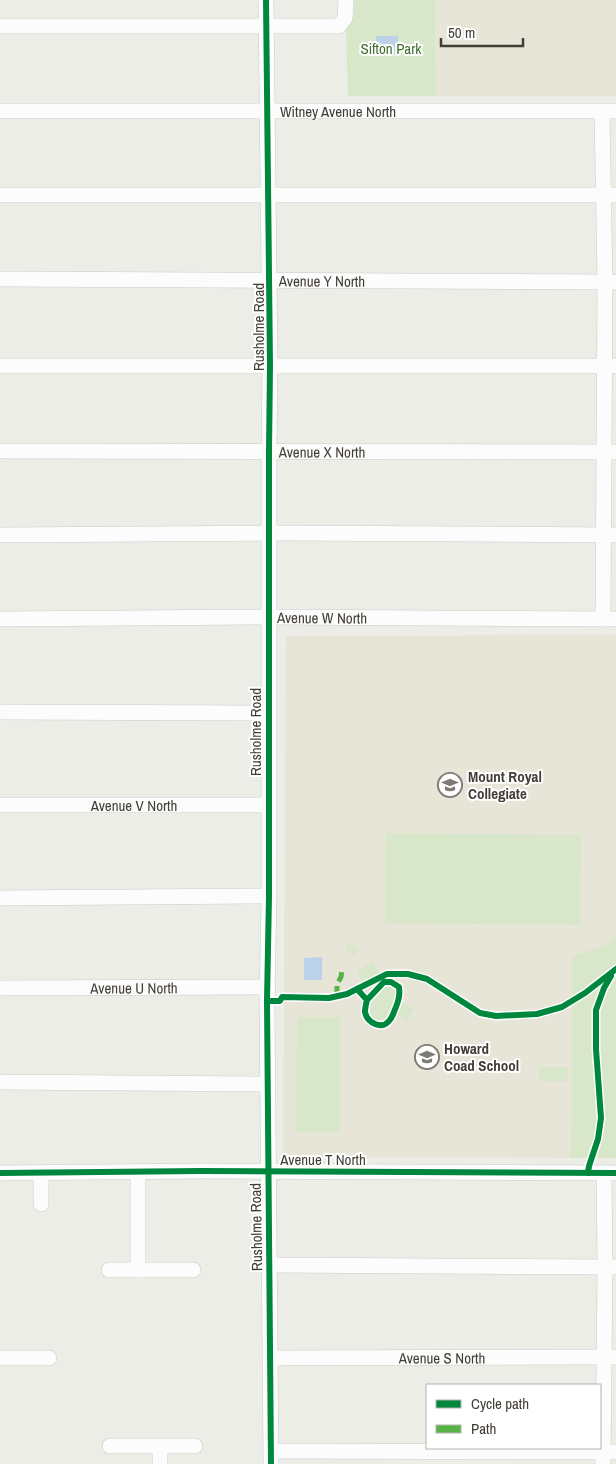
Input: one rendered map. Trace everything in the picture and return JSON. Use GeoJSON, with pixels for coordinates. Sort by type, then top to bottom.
{"type":"FeatureCollection","features":[{"type":"Feature","properties":{"kind":"street","name":"Rusholme Road"},"geometry":{"type":"LineString","coordinates":[[266,0],[270,280],[268,1172],[271,1457]]}},
{"type":"Feature","properties":{"kind":"street"},"geometry":{"type":"LineString","coordinates":[[0,26],[339,26],[346,18],[346,0]]}},
{"type":"Feature","properties":{"kind":"street","name":"Witney Avenue North"},"geometry":{"type":"LineString","coordinates":[[0,112],[609,112]]}},
{"type":"Feature","properties":{"kind":"street"},"geometry":{"type":"LineString","coordinates":[[609,112],[610,618]]}},
{"type":"Feature","properties":{"kind":"street"},"geometry":{"type":"LineString","coordinates":[[0,195],[610,195]]}},
{"type":"Feature","properties":{"kind":"street","name":"Avenue Y North"},"geometry":{"type":"LineString","coordinates":[[0,279],[610,282]]}},
{"type":"Feature","properties":{"kind":"street"},"geometry":{"type":"LineString","coordinates":[[0,366],[610,367]]}},
{"type":"Feature","properties":{"kind":"street","name":"Avenue X North"},"geometry":{"type":"LineString","coordinates":[[0,451],[610,452]]}},
{"type":"Feature","properties":{"kind":"street"},"geometry":{"type":"LineString","coordinates":[[0,535],[610,535]]}},
{"type":"Feature","properties":{"kind":"street","name":"Avenue W North"},"geometry":{"type":"LineString","coordinates":[[0,619],[268,617],[610,618]]}},
{"type":"Feature","properties":{"kind":"street"},"geometry":{"type":"LineString","coordinates":[[0,712],[268,713]]}},
{"type":"Feature","properties":{"kind":"street","name":"Avenue V North"},"geometry":{"type":"LineString","coordinates":[[0,806],[268,805]]}},
{"type":"Feature","properties":{"kind":"street"},"geometry":{"type":"LineString","coordinates":[[0,898],[269,896]]}},
{"type":"Feature","properties":{"kind":"street","name":"Avenue U North"},"geometry":{"type":"LineString","coordinates":[[0,988],[268,987]]}},
{"type":"Feature","properties":{"kind":"street"},"geometry":{"type":"LineString","coordinates":[[0,1082],[268,1084]]}},
{"type":"Feature","properties":{"kind":"street"},"geometry":{"type":"LineString","coordinates":[[138,1172],[138,1270]]}},
{"type":"Feature","properties":{"kind":"street","name":"Avenue T North"},"geometry":{"type":"LineString","coordinates":[[0,1173],[610,1173]]}},
{"type":"Feature","properties":{"kind":"street"},"geometry":{"type":"LineString","coordinates":[[41,1173],[41,1204]]}},
{"type":"Feature","properties":{"kind":"street"},"geometry":{"type":"LineString","coordinates":[[271,1457],[607,1456],[610,1358],[610,1173]]}},
{"type":"Feature","properties":{"kind":"street"},"geometry":{"type":"LineString","coordinates":[[269,1265],[610,1266]]}},
{"type":"Feature","properties":{"kind":"street"},"geometry":{"type":"LineString","coordinates":[[109,1270],[193,1270]]}},
{"type":"Feature","properties":{"kind":"street"},"geometry":{"type":"LineString","coordinates":[[0,1358],[49,1358]]}},
{"type":"Feature","properties":{"kind":"street","name":"Avenue S North"},"geometry":{"type":"LineString","coordinates":[[270,1358],[610,1358]]}},
{"type":"Feature","properties":{"kind":"street"},"geometry":{"type":"LineString","coordinates":[[110,1446],[195,1446]]}},
{"type":"Feature","properties":{"kind":"street"},"geometry":{"type":"LineString","coordinates":[[160,1446],[160,1464]]}},
{"type":"Feature","properties":{"kind":"shaded area"},"geometry":{"type":"Polygon","coordinates":[[[435,0],[616,0],[616,96],[436,96],[435,0]]]}},
{"type":"Feature","properties":{"kind":"shaded area","name":"Mount Royal Collegiate"},"geometry":{"type":"Polygon","coordinates":[[[616,635],[616,935],[606,944],[572,957],[571,1158],[283,1157],[286,636],[616,635]]]}},
{"type":"Feature","properties":{"kind":"green space","name":"Sifton Park"},"geometry":{"type":"Polygon","coordinates":[[[354,0],[435,0],[436,96],[348,96],[346,28],[354,16],[354,0]]]}},
{"type":"Feature","properties":{"kind":"green space"},"geometry":{"type":"Polygon","coordinates":[[[386,833],[581,835],[580,925],[385,923],[386,833]]]}},
{"type":"Feature","properties":{"kind":"green space"},"geometry":{"type":"Polygon","coordinates":[[[616,935],[616,1158],[571,1158],[572,957],[606,944],[616,935]]]}},
{"type":"Feature","properties":{"kind":"green space"},"geometry":{"type":"Polygon","coordinates":[[[350,942],[360,949],[355,956],[345,949],[350,942]]]}},
{"type":"Feature","properties":{"kind":"green space"},"geometry":{"type":"Polygon","coordinates":[[[373,962],[379,973],[362,982],[356,970],[373,962]]]}},
{"type":"Feature","properties":{"kind":"green space"},"geometry":{"type":"Polygon","coordinates":[[[386,984],[397,988],[396,1000],[387,1021],[374,1022],[369,1018],[366,1011],[372,998],[386,984]]]}},
{"type":"Feature","properties":{"kind":"green space"},"geometry":{"type":"Polygon","coordinates":[[[401,1001],[414,1009],[407,1021],[396,1014],[401,1001]]]}},
{"type":"Feature","properties":{"kind":"green space"},"geometry":{"type":"Polygon","coordinates":[[[297,1017],[340,1017],[340,1132],[296,1132],[297,1017]]]}},
{"type":"Feature","properties":{"kind":"green space"},"geometry":{"type":"Polygon","coordinates":[[[539,1067],[568,1067],[568,1081],[539,1081],[539,1067]]]}},
{"type":"Feature","properties":{"kind":"water"},"geometry":{"type":"Polygon","coordinates":[[[376,36],[398,36],[398,54],[376,53],[376,36]]]}},
{"type":"Feature","properties":{"kind":"water"},"geometry":{"type":"Polygon","coordinates":[[[322,957],[322,980],[304,980],[304,958],[322,957]]]}},
{"type":"Feature","properties":{"kind":"marked path"},"geometry":{"type":"LineString","coordinates":[[337,996],[337,984],[342,970]]}},
{"type":"Feature","properties":{"kind":"cycle path"},"geometry":{"type":"LineString","coordinates":[[266,0],[270,366],[269,896],[267,1001],[271,1464]]}},
{"type":"Feature","properties":{"kind":"cycle path"},"geometry":{"type":"LineString","coordinates":[[267,1001],[280,1001],[282,997],[329,998],[347,994],[387,974],[408,974],[427,979],[480,1013],[496,1016],[537,1014],[562,1007],[585,993],[616,969]]}},
{"type":"Feature","properties":{"kind":"cycle path"},"geometry":{"type":"LineString","coordinates":[[588,1173],[598,1139],[601,1118],[596,1049],[596,1010],[604,988],[611,976]]}},
{"type":"Feature","properties":{"kind":"cycle path"},"geometry":{"type":"LineString","coordinates":[[357,989],[367,1000],[366,1016],[375,1024],[383,1025],[392,1016],[399,999],[399,987],[391,982],[384,982],[367,1000]]}},
{"type":"Feature","properties":{"kind":"cycle path"},"geometry":{"type":"LineString","coordinates":[[0,1173],[201,1171],[616,1173]]}},
{"type":"Feature","properties":{"kind":"place","name":"Mount Royal Collegiate"},"geometry":{"type":"Point","coordinates":[450,785]}},
{"type":"Feature","properties":{"kind":"place","name":"Howard Coad School"},"geometry":{"type":"Point","coordinates":[427,1057]}}]}
